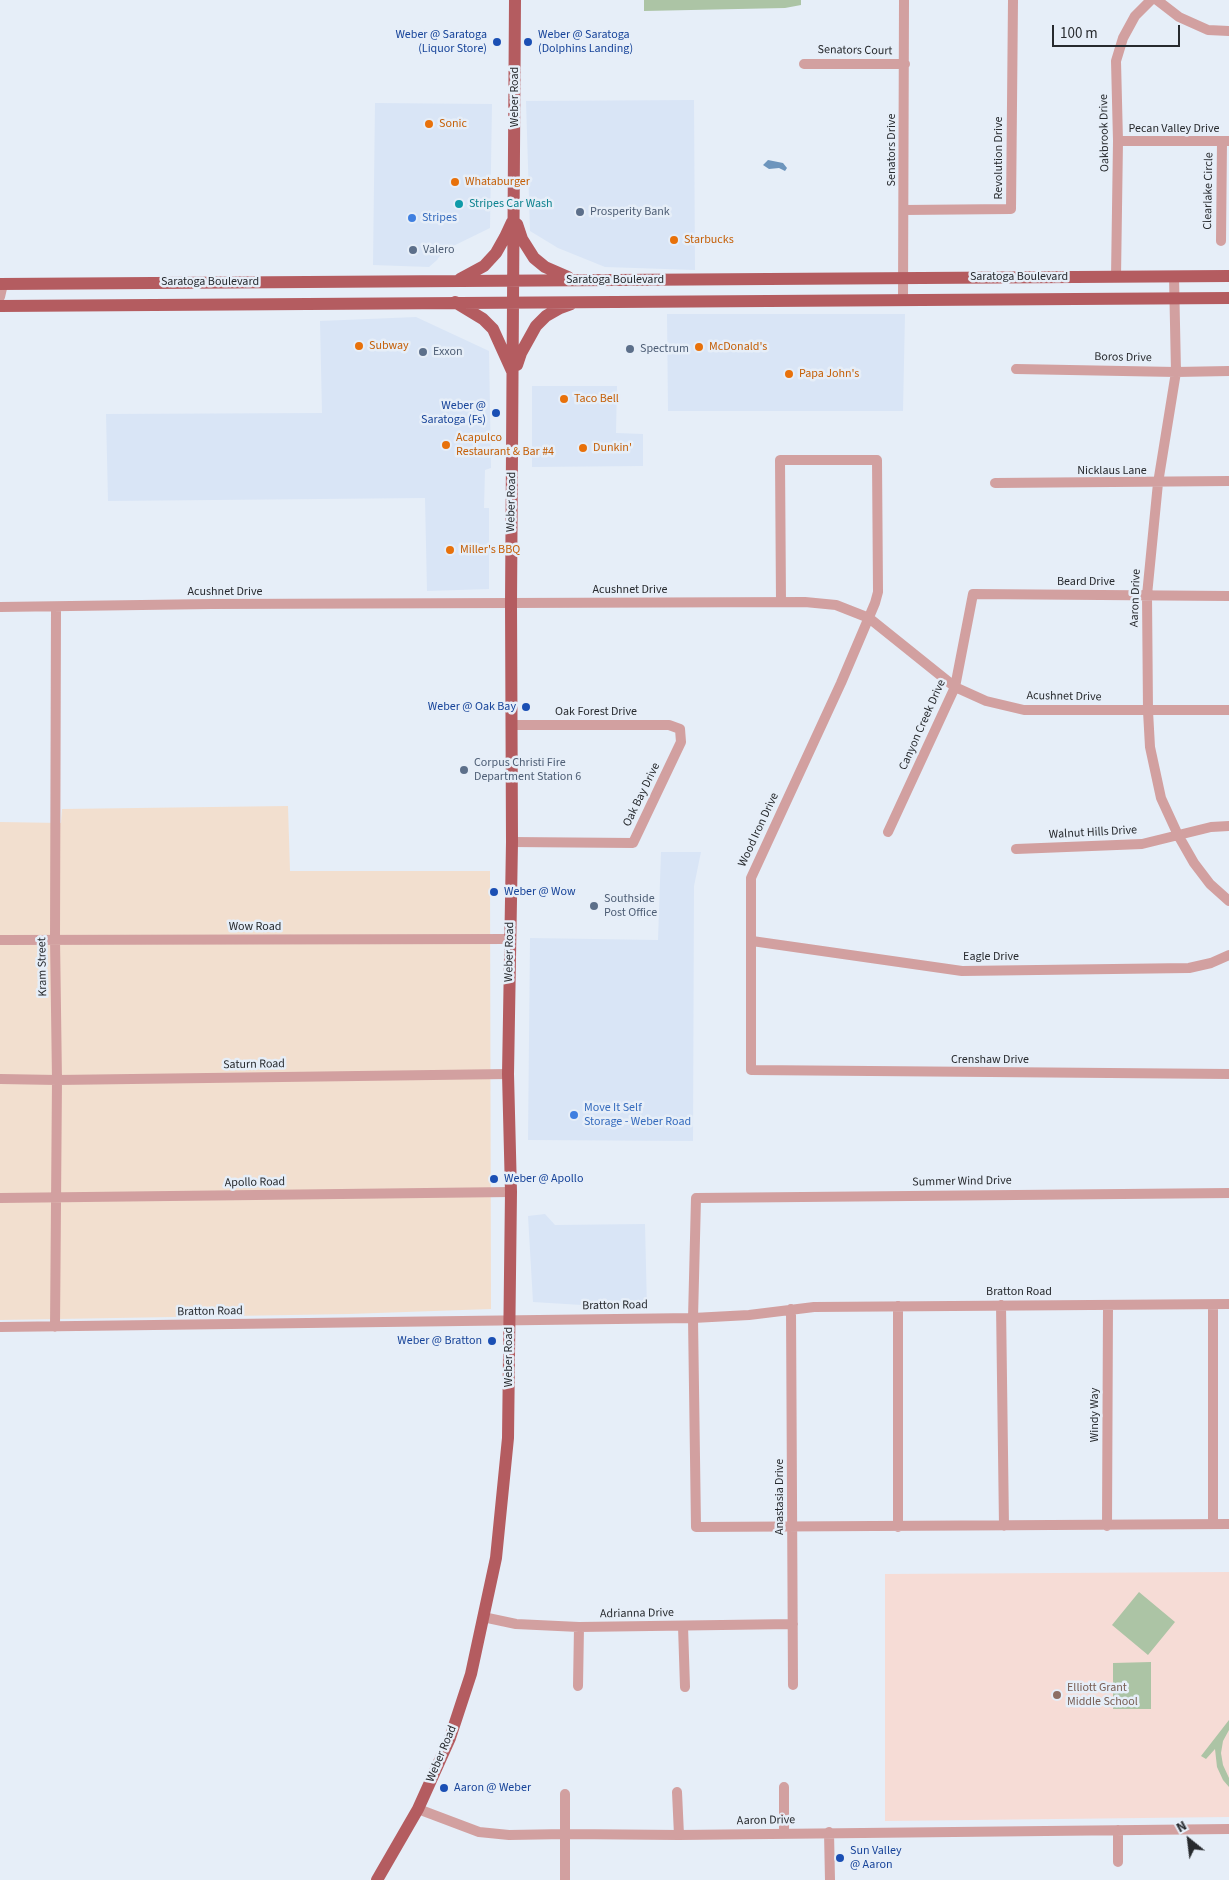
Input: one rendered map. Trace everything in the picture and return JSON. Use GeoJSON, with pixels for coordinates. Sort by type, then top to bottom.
{"type":"FeatureCollection","features":[{"type":"Feature","properties":{"kind":"main road","name":"Weber Road"},"geometry":{"type":"LineString","coordinates":[[377,1880],[418,1809],[450,1738],[471,1674],[496,1558],[508,1438],[511,1192],[508,1074],[512,842],[511,603],[515,0]]}},
{"type":"Feature","properties":{"kind":"main road"},"geometry":{"type":"LineString","coordinates":[[514,215],[522,238],[534,258],[545,267],[578,280]]}},
{"type":"Feature","properties":{"kind":"main road"},"geometry":{"type":"LineString","coordinates":[[456,281],[484,266],[496,254],[506,238],[514,215]]}},
{"type":"Feature","properties":{"kind":"main road","name":"Saratoga Boulevard"},"geometry":{"type":"LineString","coordinates":[[2,284],[1229,276]]}},
{"type":"Feature","properties":{"kind":"main road","name":"Saratoga Boulevard"},"geometry":{"type":"LineString","coordinates":[[0,306],[1229,298]]}},
{"type":"Feature","properties":{"kind":"main road"},"geometry":{"type":"LineString","coordinates":[[455,302],[483,319],[493,329],[513,374]]}},
{"type":"Feature","properties":{"kind":"main road"},"geometry":{"type":"LineString","coordinates":[[513,374],[521,353],[536,326],[546,316],[560,308],[579,302]]}},
{"type":"Feature","properties":{"kind":"street","name":"Senators Drive"},"geometry":{"type":"LineString","coordinates":[[903,300],[904,0]]}},
{"type":"Feature","properties":{"kind":"street","name":"Revolution Drive"},"geometry":{"type":"LineString","coordinates":[[904,210],[1011,209],[1013,0]]}},
{"type":"Feature","properties":{"kind":"street","name":"Oakbrook Drive"},"geometry":{"type":"LineString","coordinates":[[1116,277],[1118,141],[1116,61],[1123,38],[1135,16],[1151,0]]}},
{"type":"Feature","properties":{"kind":"street"},"geometry":{"type":"LineString","coordinates":[[1158,0],[1179,17],[1208,30],[1229,31]]}},
{"type":"Feature","properties":{"kind":"street","name":"Senators Court"},"geometry":{"type":"LineString","coordinates":[[804,64],[905,64]]}},
{"type":"Feature","properties":{"kind":"street","name":"Pecan Valley Drive"},"geometry":{"type":"LineString","coordinates":[[1118,141],[1226,141]]}},
{"type":"Feature","properties":{"kind":"street","name":"Clearlake Circle"},"geometry":{"type":"LineString","coordinates":[[1221,241],[1226,141]]}},
{"type":"Feature","properties":{"kind":"street","name":"Aaron Drive"},"geometry":{"type":"LineString","coordinates":[[1174,276],[1176,372],[1158,483],[1147,595],[1150,747],[1162,798],[1178,835],[1194,863],[1229,901]]}},
{"type":"Feature","properties":{"kind":"street"},"geometry":{"type":"LineString","coordinates":[[0,297],[2,284]]}},
{"type":"Feature","properties":{"kind":"street","name":"Boros Drive"},"geometry":{"type":"LineString","coordinates":[[1016,369],[1229,371]]}},
{"type":"Feature","properties":{"kind":"street","name":"Wood Iron Drive"},"geometry":{"type":"LineString","coordinates":[[751,1070],[751,878],[869,618],[878,592],[877,460],[780,460],[781,602]]}},
{"type":"Feature","properties":{"kind":"street","name":"Nicklaus Lane"},"geometry":{"type":"LineString","coordinates":[[995,483],[1229,481]]}},
{"type":"Feature","properties":{"kind":"street","name":"Beard Drive"},"geometry":{"type":"LineString","coordinates":[[973,594],[1229,596]]}},
{"type":"Feature","properties":{"kind":"street","name":"Canyon Creek Drive"},"geometry":{"type":"LineString","coordinates":[[888,832],[955,687],[973,594]]}},
{"type":"Feature","properties":{"kind":"street","name":"Acushnet Drive"},"geometry":{"type":"LineString","coordinates":[[0,607],[805,602],[836,605],[869,618],[955,687],[986,701],[1024,710],[1229,710]]}},
{"type":"Feature","properties":{"kind":"street","name":"Kram Street"},"geometry":{"type":"LineString","coordinates":[[55,1327],[57,1198],[55,940],[56,607]]}},
{"type":"Feature","properties":{"kind":"street","name":"Oak Forest Drive"},"geometry":{"type":"LineString","coordinates":[[512,725],[669,725],[680,729]]}},
{"type":"Feature","properties":{"kind":"street","name":"Oak Bay Drive"},"geometry":{"type":"LineString","coordinates":[[512,842],[633,843],[681,742],[680,729]]}},
{"type":"Feature","properties":{"kind":"street","name":"Walnut Hills Drive"},"geometry":{"type":"LineString","coordinates":[[1016,850],[1142,844],[1211,827],[1229,826]]}},
{"type":"Feature","properties":{"kind":"street","name":"Wow Road"},"geometry":{"type":"LineString","coordinates":[[0,940],[511,939]]}},
{"type":"Feature","properties":{"kind":"street","name":"Eagle Drive"},"geometry":{"type":"LineString","coordinates":[[752,941],[962,971],[1189,968],[1211,963],[1229,955]]}},
{"type":"Feature","properties":{"kind":"street","name":"Crenshaw Drive"},"geometry":{"type":"LineString","coordinates":[[751,1070],[1229,1074]]}},
{"type":"Feature","properties":{"kind":"street","name":"Saturn Road"},"geometry":{"type":"LineString","coordinates":[[0,1079],[57,1080],[508,1074]]}},
{"type":"Feature","properties":{"kind":"street","name":"Apollo Road"},"geometry":{"type":"LineString","coordinates":[[0,1198],[511,1192]]}},
{"type":"Feature","properties":{"kind":"street","name":"Summer Wind Drive"},"geometry":{"type":"LineString","coordinates":[[693,1318],[696,1198],[1229,1193]]}},
{"type":"Feature","properties":{"kind":"street","name":"Bratton Road"},"geometry":{"type":"LineString","coordinates":[[0,1327],[693,1318],[749,1315],[791,1309],[898,1306],[1229,1304]]}},
{"type":"Feature","properties":{"kind":"street"},"geometry":{"type":"LineString","coordinates":[[1001,1305],[1004,1526]]}},
{"type":"Feature","properties":{"kind":"street","name":"Windy Way"},"geometry":{"type":"LineString","coordinates":[[1107,1526],[1108,1305]]}},
{"type":"Feature","properties":{"kind":"street"},"geometry":{"type":"LineString","coordinates":[[1212,1305],[1213,1524]]}},
{"type":"Feature","properties":{"kind":"street"},"geometry":{"type":"LineString","coordinates":[[898,1306],[898,1527]]}},
{"type":"Feature","properties":{"kind":"street","name":"Anastasia Drive"},"geometry":{"type":"LineString","coordinates":[[791,1309],[793,1685]]}},
{"type":"Feature","properties":{"kind":"street"},"geometry":{"type":"LineString","coordinates":[[693,1318],[696,1528],[1229,1524]]}},
{"type":"Feature","properties":{"kind":"street","name":"Adrianna Drive"},"geometry":{"type":"LineString","coordinates":[[482,1617],[516,1624],[579,1627],[793,1624]]}},
{"type":"Feature","properties":{"kind":"street"},"geometry":{"type":"LineString","coordinates":[[683,1626],[685,1687]]}},
{"type":"Feature","properties":{"kind":"street"},"geometry":{"type":"LineString","coordinates":[[578,1686],[579,1627]]}},
{"type":"Feature","properties":{"kind":"street"},"geometry":{"type":"LineString","coordinates":[[784,1787],[784,1833]]}},
{"type":"Feature","properties":{"kind":"street"},"geometry":{"type":"LineString","coordinates":[[677,1792],[679,1835]]}},
{"type":"Feature","properties":{"kind":"street"},"geometry":{"type":"LineString","coordinates":[[564,1880],[566,1794]]}},
{"type":"Feature","properties":{"kind":"street","name":"Aaron Drive"},"geometry":{"type":"LineString","coordinates":[[418,1809],[479,1832],[509,1835],[1229,1829]]}},
{"type":"Feature","properties":{"kind":"street"},"geometry":{"type":"LineString","coordinates":[[1118,1830],[1118,1862]]}},
{"type":"Feature","properties":{"kind":"street"},"geometry":{"type":"LineString","coordinates":[[829,1832],[830,1880]]}},
{"type":"Feature","properties":{"kind":"shaded area"},"geometry":{"type":"Polygon","coordinates":[[[694,100],[695,270],[605,267],[558,248],[530,231],[526,101],[694,100]]]}},
{"type":"Feature","properties":{"kind":"shaded area"},"geometry":{"type":"Polygon","coordinates":[[[375,103],[492,104],[490,228],[443,251],[429,267],[373,265],[375,103]]]}},
{"type":"Feature","properties":{"kind":"shaded area"},"geometry":{"type":"Polygon","coordinates":[[[667,314],[905,314],[903,411],[668,411],[667,314]]]}},
{"type":"Feature","properties":{"kind":"shaded area"},"geometry":{"type":"Polygon","coordinates":[[[416,317],[489,351],[491,468],[485,470],[484,508],[489,508],[489,589],[427,591],[425,498],[108,501],[106,414],[322,413],[320,321],[416,317]]]}},
{"type":"Feature","properties":{"kind":"shaded area"},"geometry":{"type":"Polygon","coordinates":[[[532,386],[617,386],[616,433],[643,434],[643,466],[532,467],[532,386]]]}},
{"type":"Feature","properties":{"kind":"shaded area"},"geometry":{"type":"Polygon","coordinates":[[[288,806],[290,871],[490,871],[491,1309],[349,1314],[0,1320],[0,822],[61,823],[62,809],[288,806]]]}},
{"type":"Feature","properties":{"kind":"shaded area"},"geometry":{"type":"Polygon","coordinates":[[[661,852],[701,852],[694,886],[693,1141],[528,1140],[530,938],[658,940],[661,852]]]}},
{"type":"Feature","properties":{"kind":"shaded area"},"geometry":{"type":"Polygon","coordinates":[[[545,1214],[555,1225],[645,1224],[647,1309],[533,1302],[528,1216],[545,1214]]]}},
{"type":"Feature","properties":{"kind":"shaded area","name":"Elliott Grant Middle School"},"geometry":{"type":"Polygon","coordinates":[[[1229,1572],[1229,1817],[885,1821],[885,1574],[1229,1572]]]}},
{"type":"Feature","properties":{"kind":"green space"},"geometry":{"type":"Polygon","coordinates":[[[644,0],[801,0],[801,5],[785,8],[644,11],[644,0]]]}},
{"type":"Feature","properties":{"kind":"green space"},"geometry":{"type":"Polygon","coordinates":[[[1139,1592],[1175,1622],[1148,1655],[1112,1625],[1139,1592]]]}},
{"type":"Feature","properties":{"kind":"green space"},"geometry":{"type":"Polygon","coordinates":[[[1151,1662],[1151,1709],[1113,1709],[1113,1663],[1151,1662]]]}},
{"type":"Feature","properties":{"kind":"green space"},"geometry":{"type":"Polygon","coordinates":[[[1229,1720],[1229,1730],[1223,1741],[1221,1753],[1223,1765],[1229,1778],[1229,1787],[1223,1780],[1217,1767],[1215,1749],[1206,1759],[1201,1756],[1229,1720]]]}},
{"type":"Feature","properties":{"kind":"water"},"geometry":{"type":"Polygon","coordinates":[[[768,160],[783,163],[787,168],[785,171],[779,168],[769,169],[763,165],[768,160]]]}},
{"type":"Feature","properties":{"kind":"place","name":"Weber @ Saratoga (Liquor Store)"},"geometry":{"type":"Point","coordinates":[497,42]}},
{"type":"Feature","properties":{"kind":"place","name":"Weber @ Saratoga (Dolphins Landing)"},"geometry":{"type":"Point","coordinates":[528,42]}},
{"type":"Feature","properties":{"kind":"place","name":"Sonic"},"geometry":{"type":"Point","coordinates":[429,124]}},
{"type":"Feature","properties":{"kind":"place","name":"Whataburger"},"geometry":{"type":"Point","coordinates":[455,182]}},
{"type":"Feature","properties":{"kind":"place","name":"Stripes Car Wash"},"geometry":{"type":"Point","coordinates":[459,204]}},
{"type":"Feature","properties":{"kind":"place","name":"Prosperity Bank"},"geometry":{"type":"Point","coordinates":[580,212]}},
{"type":"Feature","properties":{"kind":"place","name":"Stripes"},"geometry":{"type":"Point","coordinates":[412,218]}},
{"type":"Feature","properties":{"kind":"place","name":"Starbucks"},"geometry":{"type":"Point","coordinates":[674,240]}},
{"type":"Feature","properties":{"kind":"place","name":"Valero"},"geometry":{"type":"Point","coordinates":[413,250]}},
{"type":"Feature","properties":{"kind":"place","name":"Subway"},"geometry":{"type":"Point","coordinates":[359,346]}},
{"type":"Feature","properties":{"kind":"place","name":"McDonald's"},"geometry":{"type":"Point","coordinates":[699,347]}},
{"type":"Feature","properties":{"kind":"place","name":"Spectrum"},"geometry":{"type":"Point","coordinates":[630,349]}},
{"type":"Feature","properties":{"kind":"place","name":"Exxon"},"geometry":{"type":"Point","coordinates":[423,352]}},
{"type":"Feature","properties":{"kind":"place","name":"Papa John's"},"geometry":{"type":"Point","coordinates":[789,374]}},
{"type":"Feature","properties":{"kind":"place","name":"Taco Bell"},"geometry":{"type":"Point","coordinates":[564,399]}},
{"type":"Feature","properties":{"kind":"place","name":"Weber @ Saratoga (Fs)"},"geometry":{"type":"Point","coordinates":[496,413]}},
{"type":"Feature","properties":{"kind":"place","name":"Acapulco Restaurant & Bar #4"},"geometry":{"type":"Point","coordinates":[446,445]}},
{"type":"Feature","properties":{"kind":"place","name":"Dunkin'"},"geometry":{"type":"Point","coordinates":[583,448]}},
{"type":"Feature","properties":{"kind":"place","name":"Miller's BBQ"},"geometry":{"type":"Point","coordinates":[450,550]}},
{"type":"Feature","properties":{"kind":"place","name":"Weber @ Oak Bay"},"geometry":{"type":"Point","coordinates":[526,707]}},
{"type":"Feature","properties":{"kind":"place","name":"Corpus Christi Fire Department Station 6"},"geometry":{"type":"Point","coordinates":[464,770]}},
{"type":"Feature","properties":{"kind":"place","name":"Weber @ Wow"},"geometry":{"type":"Point","coordinates":[494,892]}},
{"type":"Feature","properties":{"kind":"place","name":"Southside Post Office"},"geometry":{"type":"Point","coordinates":[594,906]}},
{"type":"Feature","properties":{"kind":"place","name":"Move It Self Storage - Weber Road"},"geometry":{"type":"Point","coordinates":[574,1115]}},
{"type":"Feature","properties":{"kind":"place","name":"Weber @ Apollo"},"geometry":{"type":"Point","coordinates":[494,1179]}},
{"type":"Feature","properties":{"kind":"place","name":"Weber @ Bratton"},"geometry":{"type":"Point","coordinates":[492,1341]}},
{"type":"Feature","properties":{"kind":"place","name":"Elliott Grant Middle School"},"geometry":{"type":"Point","coordinates":[1057,1695]}},
{"type":"Feature","properties":{"kind":"place","name":"Aaron @ Weber"},"geometry":{"type":"Point","coordinates":[444,1788]}},
{"type":"Feature","properties":{"kind":"place","name":"Sun Valley @ Aaron"},"geometry":{"type":"Point","coordinates":[840,1858]}}]}
